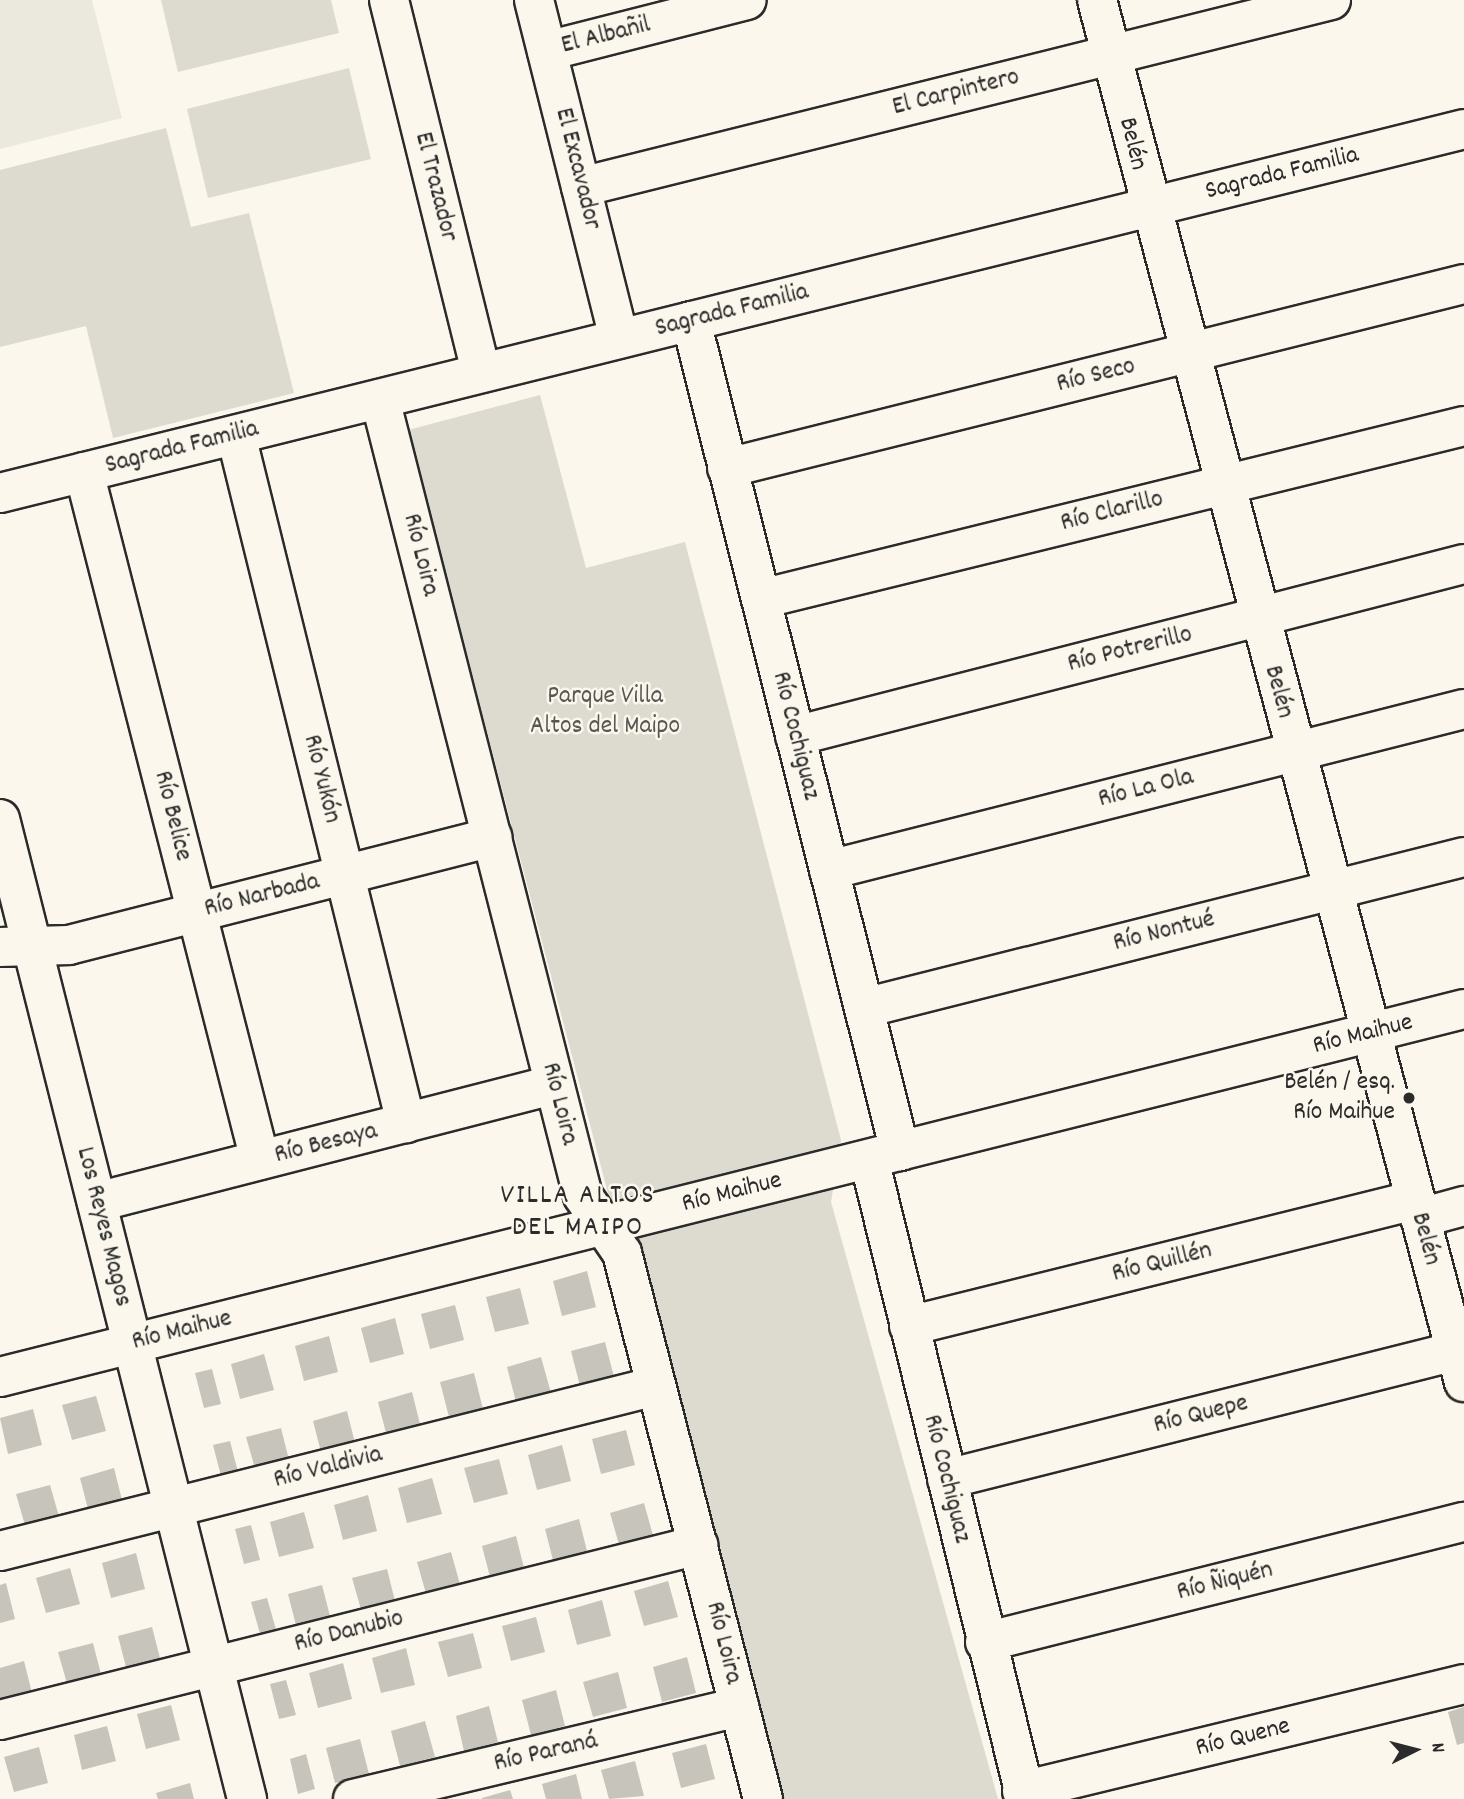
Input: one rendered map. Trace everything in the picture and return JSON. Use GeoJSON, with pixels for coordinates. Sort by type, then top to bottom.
{"type":"FeatureCollection","features":[{"type":"Feature","properties":{"kind":"street","name":"El Trazador"},"geometry":{"type":"LineString","coordinates":[[389,0],[481,373]]}},
{"type":"Feature","properties":{"kind":"street","name":"El Excavador"},"geometry":{"type":"LineString","coordinates":[[534,0],[619,339]]}},
{"type":"Feature","properties":{"kind":"street","name":"El Albañil"},"geometry":{"type":"LineString","coordinates":[[547,51],[747,0]]}},
{"type":"Feature","properties":{"kind":"street","name":"Belén"},"geometry":{"type":"LineString","coordinates":[[1097,0],[1148,207],[1460,1366]]}},
{"type":"Feature","properties":{"kind":"street","name":"El Carpintero"},"geometry":{"type":"LineString","coordinates":[[581,187],[1331,0]]}},
{"type":"Feature","properties":{"kind":"street","name":"Sagrada Familia"},"geometry":{"type":"LineString","coordinates":[[0,493],[1464,129]]}},
{"type":"Feature","properties":{"kind":"street","name":"Río Seco"},"geometry":{"type":"LineString","coordinates":[[727,468],[1464,284]]}},
{"type":"Feature","properties":{"kind":"street","name":"Río Cochiguaz"},"geometry":{"type":"LineString","coordinates":[[691,321],[864,1008],[909,1326],[1024,1795]]}},
{"type":"Feature","properties":{"kind":"street","name":"Río Loira"},"geometry":{"type":"LineString","coordinates":[[380,398],[583,1196],[622,1253],[763,1799]]}},
{"type":"Feature","properties":{"kind":"street","name":"Río Clarillo"},"geometry":{"type":"LineString","coordinates":[[761,599],[1464,426]]}},
{"type":"Feature","properties":{"kind":"street","name":"Río Yukón"},"geometry":{"type":"LineString","coordinates":[[236,435],[406,1123]]}},
{"type":"Feature","properties":{"kind":"street","name":"Río Belice"},"geometry":{"type":"LineString","coordinates":[[85,472],[260,1160]]}},
{"type":"Feature","properties":{"kind":"street","name":"Río Potrerillo"},"geometry":{"type":"LineString","coordinates":[[795,736],[1464,565]]}},
{"type":"Feature","properties":{"kind":"street","name":"Río La Ola"},"geometry":{"type":"LineString","coordinates":[[829,870],[1464,709]]}},
{"type":"Feature","properties":{"kind":"street","name":"Los Reyes Magos"},"geometry":{"type":"LineString","coordinates":[[0,819],[16,946],[97,1202],[247,1799]]}},
{"type":"Feature","properties":{"kind":"street","name":"Río Narbada"},"geometry":{"type":"LineString","coordinates":[[16,946],[69,945],[492,837]]}},
{"type":"Feature","properties":{"kind":"street","name":"Río Nontué"},"geometry":{"type":"LineString","coordinates":[[864,1008],[1464,856]]}},
{"type":"Feature","properties":{"kind":"street","name":"Río Maihue"},"geometry":{"type":"LineString","coordinates":[[0,1377],[1464,1009]]}},
{"type":"Feature","properties":{"kind":"street","name":"Río Besaya"},"geometry":{"type":"LineString","coordinates":[[97,1202],[554,1085]]}},
{"type":"Feature","properties":{"kind":"street","name":"Río Quillén"},"geometry":{"type":"LineString","coordinates":[[909,1326],[1417,1209],[1464,1206]]}},
{"type":"Feature","properties":{"kind":"street","name":"Río Quepe"},"geometry":{"type":"LineString","coordinates":[[947,1479],[1460,1366]]}},
{"type":"Feature","properties":{"kind":"street","name":"Río Valdivia"},"geometry":{"type":"LineString","coordinates":[[0,1551],[656,1386]]}},
{"type":"Feature","properties":{"kind":"street","name":"Río Ñiquén"},"geometry":{"type":"LineString","coordinates":[[985,1642],[1464,1522]]}},
{"type":"Feature","properties":{"kind":"street","name":"Río Danubio"},"geometry":{"type":"LineString","coordinates":[[0,1720],[698,1545]]}},
{"type":"Feature","properties":{"kind":"street","name":"Río Quene"},"geometry":{"type":"LineString","coordinates":[[1024,1795],[1464,1684]]}},
{"type":"Feature","properties":{"kind":"street","name":"Río Paraná"},"geometry":{"type":"LineString","coordinates":[[353,1799],[739,1707]]}},
{"type":"Feature","properties":{"kind":"shaded area"},"geometry":{"type":"Polygon","coordinates":[[[0,0],[92,0],[122,118],[0,149],[0,0]]]}},
{"type":"Feature","properties":{"kind":"green space"},"geometry":{"type":"Polygon","coordinates":[[[161,0],[331,0],[339,33],[178,72],[161,0]]]}},
{"type":"Feature","properties":{"kind":"green space"},"geometry":{"type":"Polygon","coordinates":[[[349,68],[371,159],[208,198],[187,109],[349,68]]]}},
{"type":"Feature","properties":{"kind":"green space"},"geometry":{"type":"Polygon","coordinates":[[[166,128],[191,227],[249,213],[294,393],[113,438],[86,326],[0,347],[0,170],[166,128]]]}},
{"type":"Feature","properties":{"kind":"green space","name":"Parque Villa Altos del Maipo"},"geometry":{"type":"Polygon","coordinates":[[[540,395],[586,568],[685,542],[841,1140],[831,1202],[998,1799],[776,1799],[632,1250],[610,1201],[408,430],[540,395]]]}},
{"type":"Feature","properties":{"kind":"building"},"geometry":{"type":"Polygon","coordinates":[[[587,1271],[596,1307],[562,1316],[553,1281],[587,1271]]]}},
{"type":"Feature","properties":{"kind":"building"},"geometry":{"type":"Polygon","coordinates":[[[520,1288],[529,1324],[495,1332],[486,1297],[520,1288]]]}},
{"type":"Feature","properties":{"kind":"building"},"geometry":{"type":"Polygon","coordinates":[[[455,1305],[464,1340],[430,1349],[421,1314],[455,1305]]]}},
{"type":"Feature","properties":{"kind":"building"},"geometry":{"type":"Polygon","coordinates":[[[395,1318],[404,1354],[370,1363],[361,1328],[395,1318]]]}},
{"type":"Feature","properties":{"kind":"building"},"geometry":{"type":"Polygon","coordinates":[[[329,1336],[338,1372],[304,1381],[295,1346],[329,1336]]]}},
{"type":"Feature","properties":{"kind":"building"},"geometry":{"type":"Polygon","coordinates":[[[605,1342],[614,1377],[580,1386],[571,1351],[605,1342]]]}},
{"type":"Feature","properties":{"kind":"building"},"geometry":{"type":"Polygon","coordinates":[[[264,1354],[274,1390],[240,1399],[231,1364],[264,1354]]]}},
{"type":"Feature","properties":{"kind":"building"},"geometry":{"type":"Polygon","coordinates":[[[541,1357],[551,1393],[516,1402],[507,1367],[541,1357]]]}},
{"type":"Feature","properties":{"kind":"building"},"geometry":{"type":"Polygon","coordinates":[[[212,1369],[221,1404],[204,1408],[195,1373],[212,1369]]]}},
{"type":"Feature","properties":{"kind":"building"},"geometry":{"type":"Polygon","coordinates":[[[474,1373],[483,1409],[449,1417],[440,1382],[474,1373]]]}},
{"type":"Feature","properties":{"kind":"building"},"geometry":{"type":"Polygon","coordinates":[[[412,1392],[421,1428],[387,1437],[378,1402],[412,1392]]]}},
{"type":"Feature","properties":{"kind":"building"},"geometry":{"type":"Polygon","coordinates":[[[96,1396],[106,1431],[72,1440],[62,1405],[96,1396]]]}},
{"type":"Feature","properties":{"kind":"building"},"geometry":{"type":"Polygon","coordinates":[[[33,1409],[42,1445],[8,1454],[0,1418],[33,1409]]]}},
{"type":"Feature","properties":{"kind":"building"},"geometry":{"type":"Polygon","coordinates":[[[347,1411],[356,1447],[322,1456],[313,1421],[347,1411]]]}},
{"type":"Feature","properties":{"kind":"building"},"geometry":{"type":"Polygon","coordinates":[[[281,1428],[290,1464],[256,1472],[246,1437],[281,1428]]]}},
{"type":"Feature","properties":{"kind":"building"},"geometry":{"type":"Polygon","coordinates":[[[626,1430],[635,1465],[601,1474],[592,1439],[626,1430]]]}},
{"type":"Feature","properties":{"kind":"building"},"geometry":{"type":"Polygon","coordinates":[[[230,1441],[239,1476],[222,1480],[213,1445],[230,1441]]]}},
{"type":"Feature","properties":{"kind":"building"},"geometry":{"type":"Polygon","coordinates":[[[562,1445],[571,1481],[537,1490],[528,1455],[562,1445]]]}},
{"type":"Feature","properties":{"kind":"building"},"geometry":{"type":"Polygon","coordinates":[[[499,1459],[508,1494],[474,1503],[464,1468],[499,1459]]]}},
{"type":"Feature","properties":{"kind":"building"},"geometry":{"type":"Polygon","coordinates":[[[114,1468],[123,1504],[89,1513],[80,1478],[114,1468]]]}},
{"type":"Feature","properties":{"kind":"building"},"geometry":{"type":"Polygon","coordinates":[[[432,1478],[442,1514],[407,1523],[398,1488],[432,1478]]]}},
{"type":"Feature","properties":{"kind":"building"},"geometry":{"type":"Polygon","coordinates":[[[50,1485],[60,1520],[26,1529],[16,1494],[50,1485]]]}},
{"type":"Feature","properties":{"kind":"building"},"geometry":{"type":"Polygon","coordinates":[[[368,1495],[377,1531],[343,1540],[334,1505],[368,1495]]]}},
{"type":"Feature","properties":{"kind":"building"},"geometry":{"type":"Polygon","coordinates":[[[644,1503],[654,1539],[620,1548],[610,1513],[644,1503]]]}},
{"type":"Feature","properties":{"kind":"building"},"geometry":{"type":"Polygon","coordinates":[[[304,1512],[314,1548],[279,1557],[270,1522],[304,1512]]]}},
{"type":"Feature","properties":{"kind":"building"},"geometry":{"type":"Polygon","coordinates":[[[579,1519],[588,1555],[554,1564],[545,1529],[579,1519]]]}},
{"type":"Feature","properties":{"kind":"building"},"geometry":{"type":"Polygon","coordinates":[[[251,1525],[260,1560],[244,1564],[235,1529],[251,1525]]]}},
{"type":"Feature","properties":{"kind":"building"},"geometry":{"type":"Polygon","coordinates":[[[516,1536],[525,1572],[491,1581],[482,1546],[516,1536]]]}},
{"type":"Feature","properties":{"kind":"building"},"geometry":{"type":"Polygon","coordinates":[[[451,1552],[461,1588],[427,1597],[417,1562],[451,1552]]]}},
{"type":"Feature","properties":{"kind":"building"},"geometry":{"type":"Polygon","coordinates":[[[136,1553],[145,1589],[111,1598],[102,1563],[136,1553]]]}},
{"type":"Feature","properties":{"kind":"building"},"geometry":{"type":"Polygon","coordinates":[[[70,1568],[80,1604],[46,1613],[36,1578],[70,1568]]]}},
{"type":"Feature","properties":{"kind":"building"},"geometry":{"type":"Polygon","coordinates":[[[387,1569],[396,1605],[362,1613],[352,1578],[387,1569]]]}},
{"type":"Feature","properties":{"kind":"building"},"geometry":{"type":"Polygon","coordinates":[[[668,1581],[678,1617],[644,1626],[634,1591],[668,1581]]]}},
{"type":"Feature","properties":{"kind":"building"},"geometry":{"type":"Polygon","coordinates":[[[6,1583],[15,1619],[0,1623],[0,1585],[6,1583]]]}},
{"type":"Feature","properties":{"kind":"building"},"geometry":{"type":"Polygon","coordinates":[[[322,1585],[331,1620],[297,1629],[288,1594],[322,1585]]]}},
{"type":"Feature","properties":{"kind":"building"},"geometry":{"type":"Polygon","coordinates":[[[267,1598],[277,1633],[261,1637],[251,1602],[267,1598]]]}},
{"type":"Feature","properties":{"kind":"building"},"geometry":{"type":"Polygon","coordinates":[[[602,1600],[611,1636],[577,1645],[568,1610],[602,1600]]]}},
{"type":"Feature","properties":{"kind":"building"},"geometry":{"type":"Polygon","coordinates":[[[536,1617],[545,1652],[511,1661],[502,1626],[536,1617]]]}},
{"type":"Feature","properties":{"kind":"building"},"geometry":{"type":"Polygon","coordinates":[[[152,1627],[161,1662],[127,1671],[118,1636],[152,1627]]]}},
{"type":"Feature","properties":{"kind":"building"},"geometry":{"type":"Polygon","coordinates":[[[473,1633],[482,1668],[448,1677],[438,1642],[473,1633]]]}},
{"type":"Feature","properties":{"kind":"building"},"geometry":{"type":"Polygon","coordinates":[[[93,1643],[102,1678],[68,1687],[58,1652],[93,1643]]]}},
{"type":"Feature","properties":{"kind":"building"},"geometry":{"type":"Polygon","coordinates":[[[406,1648],[415,1685],[381,1693],[372,1658],[406,1648]]]}},
{"type":"Feature","properties":{"kind":"building"},"geometry":{"type":"Polygon","coordinates":[[[687,1657],[696,1693],[662,1702],[653,1667],[687,1657]]]}},
{"type":"Feature","properties":{"kind":"building"},"geometry":{"type":"Polygon","coordinates":[[[24,1661],[33,1697],[0,1706],[0,1668],[24,1661]]]}},
{"type":"Feature","properties":{"kind":"building"},"geometry":{"type":"Polygon","coordinates":[[[343,1663],[352,1699],[318,1708],[309,1673],[343,1663]]]}},
{"type":"Feature","properties":{"kind":"building"},"geometry":{"type":"Polygon","coordinates":[[[618,1672],[627,1708],[593,1717],[583,1682],[618,1672]]]}},
{"type":"Feature","properties":{"kind":"building"},"geometry":{"type":"Polygon","coordinates":[[[286,1680],[296,1715],[279,1719],[270,1684],[286,1680]]]}},
{"type":"Feature","properties":{"kind":"building"},"geometry":{"type":"Polygon","coordinates":[[[556,1690],[565,1726],[531,1735],[522,1700],[556,1690]]]}},
{"type":"Feature","properties":{"kind":"building"},"geometry":{"type":"Polygon","coordinates":[[[171,1705],[180,1740],[146,1749],[137,1714],[171,1705]]]}},
{"type":"Feature","properties":{"kind":"building"},"geometry":{"type":"Polygon","coordinates":[[[489,1706],[498,1742],[464,1751],[456,1716],[489,1706]]]}},
{"type":"Feature","properties":{"kind":"building"},"geometry":{"type":"Polygon","coordinates":[[[1464,1707],[1464,1743],[1457,1745],[1448,1712],[1464,1707]]]}},
{"type":"Feature","properties":{"kind":"building"},"geometry":{"type":"Polygon","coordinates":[[[425,1721],[435,1757],[400,1766],[391,1731],[425,1721]]]}},
{"type":"Feature","properties":{"kind":"building"},"geometry":{"type":"Polygon","coordinates":[[[107,1726],[116,1761],[82,1770],[74,1735],[107,1726]]]}},
{"type":"Feature","properties":{"kind":"building"},"geometry":{"type":"Polygon","coordinates":[[[360,1739],[369,1774],[335,1783],[326,1748],[360,1739]]]}},
{"type":"Feature","properties":{"kind":"building"},"geometry":{"type":"Polygon","coordinates":[[[706,1744],[715,1779],[681,1788],[672,1753],[706,1744]]]}},
{"type":"Feature","properties":{"kind":"building"},"geometry":{"type":"Polygon","coordinates":[[[39,1747],[48,1783],[14,1792],[4,1757],[39,1747]]]}},
{"type":"Feature","properties":{"kind":"building"},"geometry":{"type":"Polygon","coordinates":[[[306,1754],[315,1789],[298,1794],[290,1759],[306,1754]]]}},
{"type":"Feature","properties":{"kind":"building"},"geometry":{"type":"Polygon","coordinates":[[[635,1761],[644,1796],[609,1799],[601,1770],[635,1761]]]}},
{"type":"Feature","properties":{"kind":"building"},"geometry":{"type":"Polygon","coordinates":[[[576,1774],[582,1799],[546,1799],[542,1784],[576,1774]]]}},
{"type":"Feature","properties":{"kind":"building"},"geometry":{"type":"Polygon","coordinates":[[[190,1783],[194,1799],[158,1799],[156,1793],[190,1783]]]}},
{"type":"Feature","properties":{"kind":"building"},"geometry":{"type":"Polygon","coordinates":[[[510,1790],[513,1799],[482,1799],[482,1798],[510,1790]]]}},
{"type":"Feature","properties":{"kind":"place","name":"Belén / esq. Río Maihue"},"geometry":{"type":"Point","coordinates":[1409,1098]}},
{"type":"Feature","properties":{"kind":"district","name":"VILLA ALTOS DEL MAIPO"},"geometry":{"type":"Point","coordinates":[578,1213]}}]}
